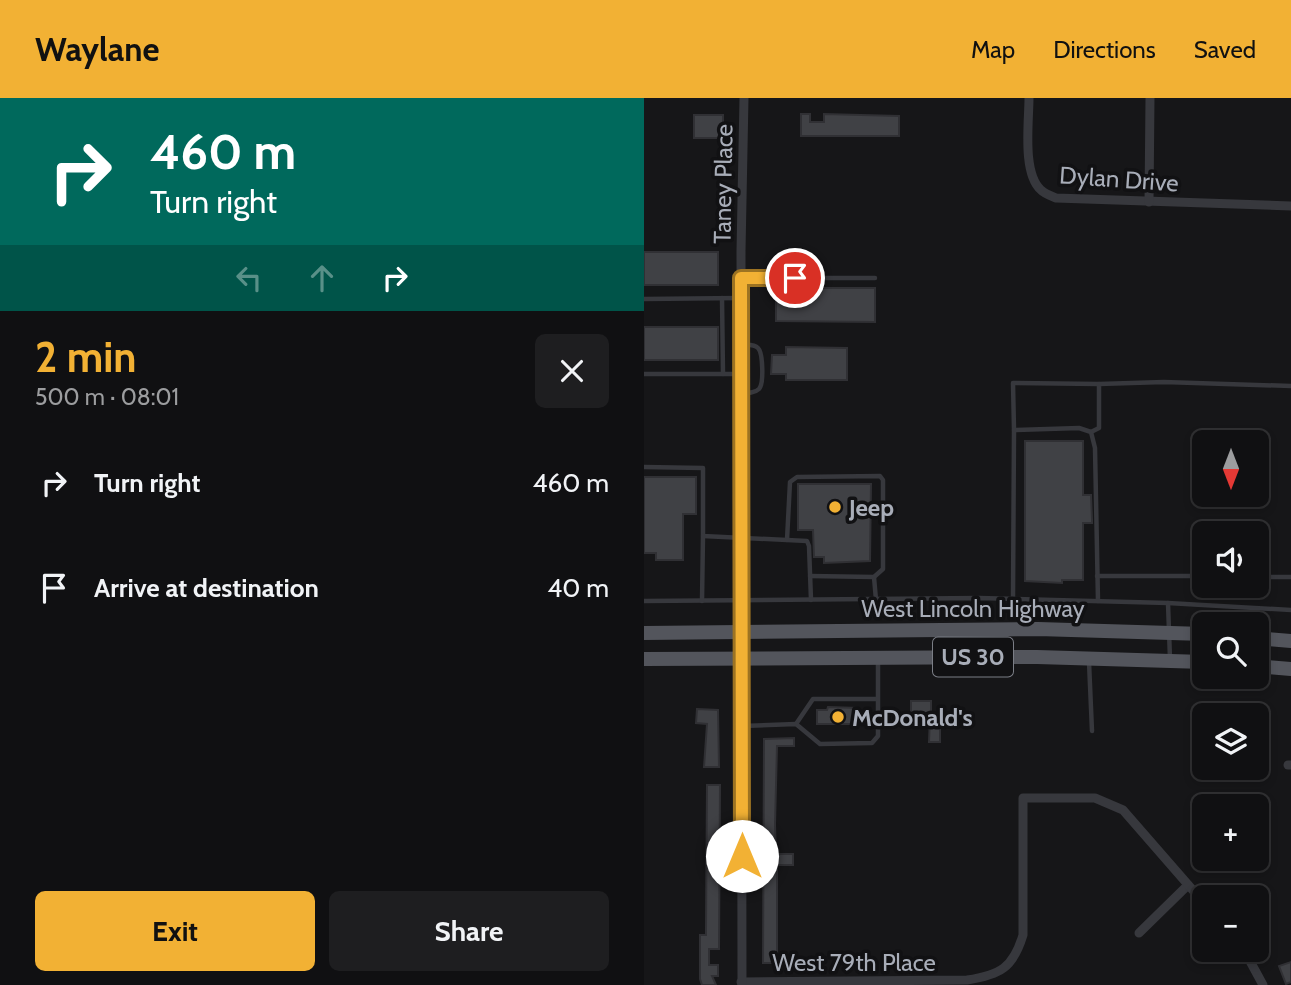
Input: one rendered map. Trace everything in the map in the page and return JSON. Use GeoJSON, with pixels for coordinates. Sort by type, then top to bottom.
{"type":"FeatureCollection","features":[{"type":"Feature","properties":{"kind":"main road","name":"West Lincoln Highway"},"geometry":{"type":"LineString","coordinates":[[742,633],[1038,629],[1192,633]]}},
{"type":"Feature","properties":{"kind":"main road","name":"US 30"},"geometry":{"type":"LineString","coordinates":[[644,633],[742,633]]}},
{"type":"Feature","properties":{"kind":"main road"},"geometry":{"type":"LineString","coordinates":[[1269,639],[1291,641]]}},
{"type":"Feature","properties":{"kind":"main road","name":"West Lincoln Highway"},"geometry":{"type":"LineString","coordinates":[[742,658],[1089,658],[1192,661]]}},
{"type":"Feature","properties":{"kind":"main road","name":"US 30"},"geometry":{"type":"LineString","coordinates":[[644,659],[742,658]]}},
{"type":"Feature","properties":{"kind":"main road"},"geometry":{"type":"LineString","coordinates":[[1269,667],[1291,669]]}},
{"type":"Feature","properties":{"kind":"street","name":"Taney Place"},"geometry":{"type":"LineString","coordinates":[[742,983],[741,278],[744,98]]}},
{"type":"Feature","properties":{"kind":"street","name":"Dylan Drive"},"geometry":{"type":"LineString","coordinates":[[1029,98],[1029,164],[1032,178],[1042,191],[1056,198],[1291,206]]}},
{"type":"Feature","properties":{"kind":"street"},"geometry":{"type":"LineString","coordinates":[[1149,202],[1150,98]]}},
{"type":"Feature","properties":{"kind":"street","name":"West 79th Place"},"geometry":{"type":"LineString","coordinates":[[742,983],[968,983],[1003,970],[1017,955],[1023,935],[1023,798],[1095,798],[1123,810],[1188,885]]}},
{"type":"Feature","properties":{"kind":"street"},"geometry":{"type":"LineString","coordinates":[[1139,933],[1188,885],[1192,890]]}},
{"type":"Feature","properties":{"kind":"street"},"geometry":{"type":"LineString","coordinates":[[1251,962],[1263,985]]}},
{"type":"Feature","properties":{"kind":"lane"},"geometry":{"type":"LineString","coordinates":[[741,278],[876,278]]}},
{"type":"Feature","properties":{"kind":"lane"},"geometry":{"type":"LineString","coordinates":[[722,298],[723,374]]}},
{"type":"Feature","properties":{"kind":"lane"},"geometry":{"type":"LineString","coordinates":[[644,299],[741,298]]}},
{"type":"Feature","properties":{"kind":"lane"},"geometry":{"type":"LineString","coordinates":[[741,344],[755,345],[760,350],[762,384],[755,392],[741,393]]}},
{"type":"Feature","properties":{"kind":"lane"},"geometry":{"type":"LineString","coordinates":[[644,374],[741,374]]}},
{"type":"Feature","properties":{"kind":"lane"},"geometry":{"type":"LineString","coordinates":[[1013,599],[1013,383],[1164,382],[1291,386]]}},
{"type":"Feature","properties":{"kind":"lane"},"geometry":{"type":"LineString","coordinates":[[1014,430],[1079,428],[1091,432],[1099,428],[1099,384]]}},
{"type":"Feature","properties":{"kind":"lane"},"geometry":{"type":"LineString","coordinates":[[1091,432],[1095,448],[1098,601]]}},
{"type":"Feature","properties":{"kind":"lane"},"geometry":{"type":"LineString","coordinates":[[644,467],[703,468],[702,601]]}},
{"type":"Feature","properties":{"kind":"lane"},"geometry":{"type":"LineString","coordinates":[[787,540],[790,482],[796,477],[880,476],[883,480],[883,569],[874,577],[810,576]]}},
{"type":"Feature","properties":{"kind":"lane"},"geometry":{"type":"LineString","coordinates":[[703,536],[807,541],[811,600]]}},
{"type":"Feature","properties":{"kind":"lane"},"geometry":{"type":"LineString","coordinates":[[1097,576],[1192,576]]}},
{"type":"Feature","properties":{"kind":"lane"},"geometry":{"type":"LineString","coordinates":[[874,577],[876,600]]}},
{"type":"Feature","properties":{"kind":"lane"},"geometry":{"type":"LineString","coordinates":[[1269,577],[1291,577]]}},
{"type":"Feature","properties":{"kind":"lane"},"geometry":{"type":"LineString","coordinates":[[644,601],[1013,599],[1168,603],[1291,610]]}},
{"type":"Feature","properties":{"kind":"lane"},"geometry":{"type":"LineString","coordinates":[[1168,603],[1170,660]]}},
{"type":"Feature","properties":{"kind":"lane"},"geometry":{"type":"LineString","coordinates":[[742,726],[796,724],[820,744],[872,743],[878,736],[878,657]]}},
{"type":"Feature","properties":{"kind":"lane"},"geometry":{"type":"LineString","coordinates":[[1089,658],[1092,731]]}},
{"type":"Feature","properties":{"kind":"lane"},"geometry":{"type":"LineString","coordinates":[[796,724],[813,699],[877,699]]}},
{"type":"Feature","properties":{"kind":"building"},"geometry":{"type":"Polygon","coordinates":[[[801,114],[810,114],[810,122],[824,122],[824,114],[899,116],[899,136],[801,136],[801,114]]]}},
{"type":"Feature","properties":{"kind":"building"},"geometry":{"type":"Polygon","coordinates":[[[694,115],[723,115],[723,138],[694,138],[694,115]]]}},
{"type":"Feature","properties":{"kind":"building"},"geometry":{"type":"Polygon","coordinates":[[[644,252],[718,252],[718,285],[644,285],[644,252]]]}},
{"type":"Feature","properties":{"kind":"building"},"geometry":{"type":"Polygon","coordinates":[[[776,288],[875,288],[875,322],[776,321],[776,288]]]}},
{"type":"Feature","properties":{"kind":"building"},"geometry":{"type":"Polygon","coordinates":[[[644,327],[718,327],[718,360],[644,360],[644,327]]]}},
{"type":"Feature","properties":{"kind":"building"},"geometry":{"type":"Polygon","coordinates":[[[786,347],[847,348],[847,380],[786,380],[786,374],[771,374],[772,355],[786,355],[786,347]]]}},
{"type":"Feature","properties":{"kind":"building"},"geometry":{"type":"Polygon","coordinates":[[[1025,441],[1083,441],[1083,495],[1091,495],[1092,523],[1083,523],[1083,580],[1062,580],[1062,583],[1025,581],[1025,441]]]}},
{"type":"Feature","properties":{"kind":"building"},"geometry":{"type":"Polygon","coordinates":[[[644,477],[696,477],[696,514],[683,514],[683,560],[656,560],[656,553],[644,553],[644,477]]]}},
{"type":"Feature","properties":{"kind":"building","name":"Jeep"},"geometry":{"type":"Polygon","coordinates":[[[798,484],[871,484],[870,561],[824,563],[824,557],[814,557],[813,530],[798,530],[798,484]]]}},
{"type":"Feature","properties":{"kind":"building"},"geometry":{"type":"Polygon","coordinates":[[[911,701],[931,701],[931,714],[940,714],[940,742],[929,742],[930,716],[911,716],[911,701]]]}},
{"type":"Feature","properties":{"kind":"building","name":"McDonald's"},"geometry":{"type":"Polygon","coordinates":[[[828,707],[858,708],[858,724],[817,724],[817,710],[827,710],[828,707]]]}},
{"type":"Feature","properties":{"kind":"building"},"geometry":{"type":"Polygon","coordinates":[[[697,709],[718,710],[719,767],[704,767],[707,724],[696,723],[697,709]]]}},
{"type":"Feature","properties":{"kind":"building"},"geometry":{"type":"Polygon","coordinates":[[[794,738],[794,746],[777,746],[775,825],[776,854],[793,854],[793,865],[777,865],[777,963],[763,963],[764,739],[794,738]]]}},
{"type":"Feature","properties":{"kind":"building"},"geometry":{"type":"Polygon","coordinates":[[[707,785],[720,785],[719,949],[709,949],[709,965],[718,965],[718,976],[712,976],[716,985],[702,985],[700,979],[700,935],[706,935],[707,785]]]}},
{"type":"Feature","properties":{"kind":"building"},"geometry":{"type":"Polygon","coordinates":[[[1291,962],[1291,982],[1286,984],[1279,966],[1291,962]]]}},
{"type":"Feature","properties":{"kind":"place","name":"Jeep"},"geometry":{"type":"Point","coordinates":[835,507]}},
{"type":"Feature","properties":{"kind":"place","name":"McDonald's"},"geometry":{"type":"Point","coordinates":[838,717]}},
{"type":"Feature","properties":{"kind":"route"},"geometry":{"type":"LineString","coordinates":[[742,856],[741,278],[795,278]]}}]}
